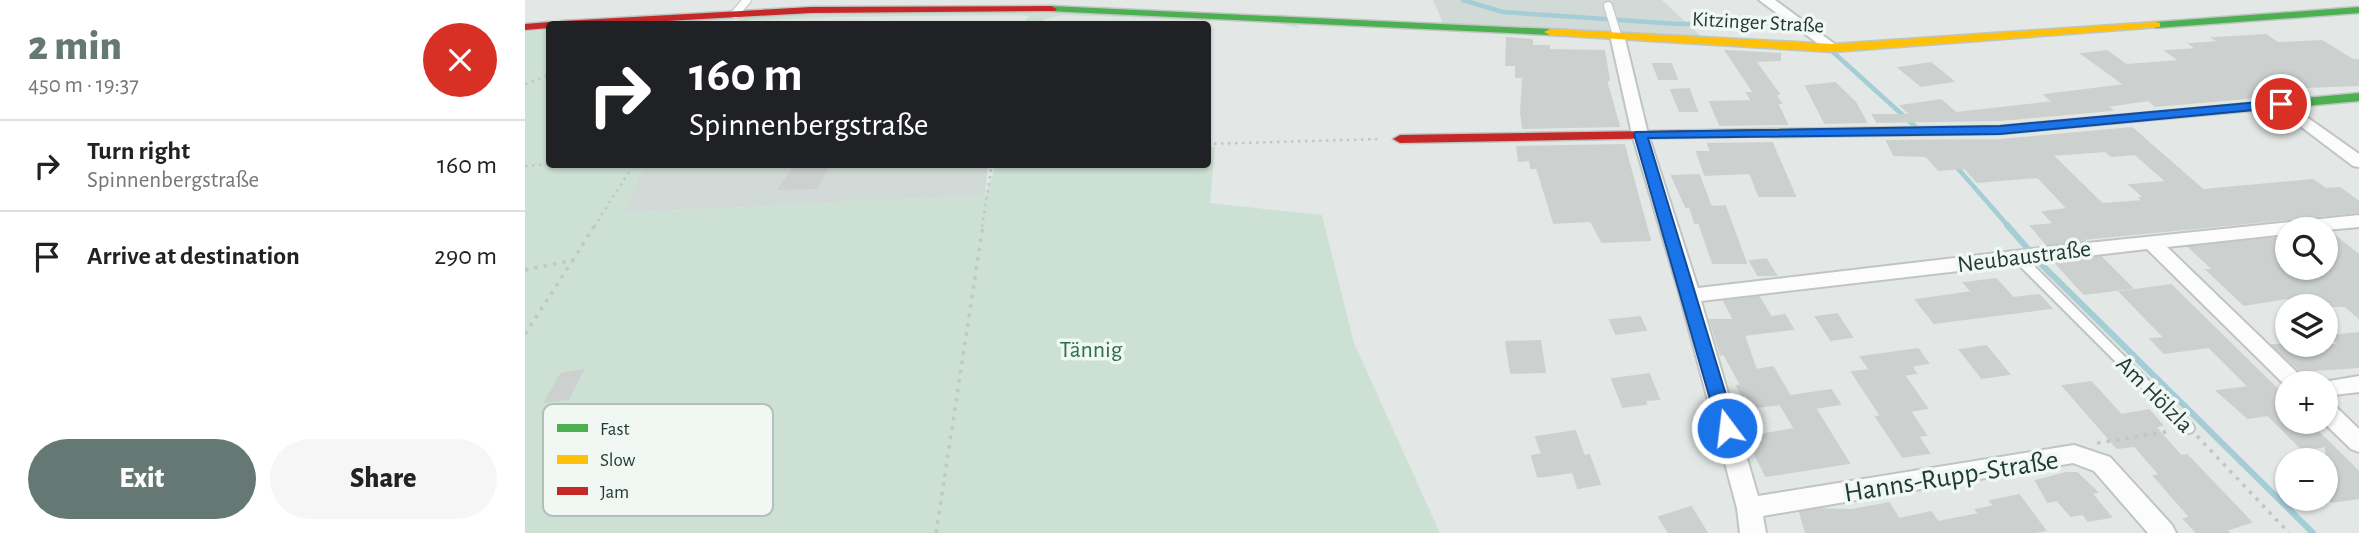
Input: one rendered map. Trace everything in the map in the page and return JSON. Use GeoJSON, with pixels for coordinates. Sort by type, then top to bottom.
{"type":"FeatureCollection","features":[{"type":"Feature","properties":{"kind":"street"},"geometry":{"type":"LineString","coordinates":[[1766,0],[1833,48]]}},
{"type":"Feature","properties":{"kind":"street","name":"Kitzinger Straße"},"geometry":{"type":"LineString","coordinates":[[614,21],[907,8],[1029,8],[1616,31],[1833,48],[2359,10]]}},
{"type":"Feature","properties":{"kind":"street"},"geometry":{"type":"LineString","coordinates":[[525,27],[546,25]]}},
{"type":"Feature","properties":{"kind":"street"},"geometry":{"type":"LineString","coordinates":[[1616,31],[1640,134],[1689,296],[1749,508],[1753,533]]}},
{"type":"Feature","properties":{"kind":"street"},"geometry":{"type":"LineString","coordinates":[[1400,139],[2000,130],[2359,97]]}},
{"type":"Feature","properties":{"kind":"street"},"geometry":{"type":"LineString","coordinates":[[2281,104],[2359,162]]}},
{"type":"Feature","properties":{"kind":"street","name":"Neubaustraße"},"geometry":{"type":"LineString","coordinates":[[1689,296],[2049,253],[2359,222]]}},
{"type":"Feature","properties":{"kind":"street"},"geometry":{"type":"LineString","coordinates":[[2151,242],[2285,371]]}},
{"type":"Feature","properties":{"kind":"street"},"geometry":{"type":"LineString","coordinates":[[2338,387],[2359,384]]}},
{"type":"Feature","properties":{"kind":"street"},"geometry":{"type":"LineString","coordinates":[[2338,423],[2359,443]]}},
{"type":"Feature","properties":{"kind":"street","name":"Hanns-Rupp-Straße"},"geometry":{"type":"LineString","coordinates":[[1749,508],[2074,454],[2102,464]]}},
{"type":"Feature","properties":{"kind":"street"},"geometry":{"type":"LineString","coordinates":[[2102,464],[2163,533]]}},
{"type":"Feature","properties":{"kind":"lane"},"geometry":{"type":"LineString","coordinates":[[735,14],[747,0]]}},
{"type":"Feature","properties":{"kind":"lane"},"geometry":{"type":"LineString","coordinates":[[1610,9],[1616,31]]}},
{"type":"Feature","properties":{"kind":"lane","name":"Am Hölzla"},"geometry":{"type":"LineString","coordinates":[[2018,257],[2189,428]]}},
{"type":"Feature","properties":{"kind":"path"},"geometry":{"type":"LineString","coordinates":[[525,83],[546,76]]}},
{"type":"Feature","properties":{"kind":"path"},"geometry":{"type":"LineString","coordinates":[[1211,144],[1400,139]]}},
{"type":"Feature","properties":{"kind":"path"},"geometry":{"type":"LineString","coordinates":[[525,166],[546,164]]}},
{"type":"Feature","properties":{"kind":"path"},"geometry":{"type":"LineString","coordinates":[[525,334],[631,168]]}},
{"type":"Feature","properties":{"kind":"path"},"geometry":{"type":"LineString","coordinates":[[936,533],[991,168]]}},
{"type":"Feature","properties":{"kind":"path"},"geometry":{"type":"LineString","coordinates":[[525,270],[573,260]]}},
{"type":"Feature","properties":{"kind":"path"},"geometry":{"type":"LineString","coordinates":[[2102,464],[2097,443],[2189,428]]}},
{"type":"Feature","properties":{"kind":"path","name":"Am Hölzla"},"geometry":{"type":"LineString","coordinates":[[2189,428],[2289,533]]}},
{"type":"Feature","properties":{"kind":"shaded area"},"geometry":{"type":"Polygon","coordinates":[[[1433,0],[1662,0],[1705,40],[1443,23],[1433,0]]]}},
{"type":"Feature","properties":{"kind":"shaded area"},"geometry":{"type":"Polygon","coordinates":[[[643,168],[988,168],[985,196],[622,213],[643,168]]]}},
{"type":"Feature","properties":{"kind":"green space"},"geometry":{"type":"Polygon","coordinates":[[[1013,11],[1254,22],[1063,15],[1042,21],[1026,21],[1028,16],[1018,15],[737,21],[748,16],[1013,11]]]}},
{"type":"Feature","properties":{"kind":"green space","name":"Tännig"},"geometry":{"type":"Polygon","coordinates":[[[546,30],[546,168],[643,168],[622,213],[985,196],[995,168],[1211,168],[1211,147],[1215,147],[1210,203],[1322,215],[1354,343],[1440,533],[525,533],[525,32],[546,30]]]}},
{"type":"Feature","properties":{"kind":"building"},"geometry":{"type":"Polygon","coordinates":[[[2266,35],[2278,43],[2322,41],[2353,60],[2359,60],[2359,85],[2250,89],[2259,97],[2155,106],[2149,100],[2107,106],[2112,110],[2000,120],[1877,122],[1873,115],[1911,115],[1901,106],[1941,100],[1956,113],[2053,102],[2045,95],[2125,85],[2082,54],[2107,51],[2126,65],[2180,61],[2166,51],[2197,49],[2190,44],[2219,42],[2213,38],[2266,35]]]}},
{"type":"Feature","properties":{"kind":"building"},"geometry":{"type":"Polygon","coordinates":[[[1507,38],[1532,40],[1532,46],[1549,46],[1549,50],[1604,51],[1609,80],[1606,80],[1619,126],[1523,128],[1523,77],[1516,77],[1516,65],[1506,65],[1507,38]]]}},
{"type":"Feature","properties":{"kind":"building"},"geometry":{"type":"Polygon","coordinates":[[[1726,51],[1780,54],[1780,60],[1755,61],[1779,94],[1775,95],[1781,103],[1777,103],[1787,124],[1720,125],[1710,102],[1752,101],[1747,93],[1754,93],[1726,51]]]}},
{"type":"Feature","properties":{"kind":"building"},"geometry":{"type":"Polygon","coordinates":[[[1931,63],[1953,81],[1921,86],[1899,68],[1931,63]]]}},
{"type":"Feature","properties":{"kind":"building"},"geometry":{"type":"Polygon","coordinates":[[[1653,64],[1671,64],[1677,79],[1659,79],[1653,64]]]}},
{"type":"Feature","properties":{"kind":"building"},"geometry":{"type":"Polygon","coordinates":[[[1835,83],[1855,102],[1866,122],[1825,123],[1806,86],[1835,83]]]}},
{"type":"Feature","properties":{"kind":"building"},"geometry":{"type":"Polygon","coordinates":[[[1689,89],[1697,111],[1680,111],[1671,90],[1689,89]]]}},
{"type":"Feature","properties":{"kind":"building"},"geometry":{"type":"Polygon","coordinates":[[[2132,128],[2203,190],[2313,180],[2326,189],[2340,188],[2359,202],[2359,212],[2275,217],[2275,220],[2047,245],[2031,226],[2054,224],[2043,212],[2068,209],[2038,177],[1977,182],[1965,168],[1939,170],[1926,156],[1894,155],[1887,141],[2000,140],[2132,128]],[[2106,151],[2052,155],[2102,204],[2143,201],[2140,198],[2144,197],[2130,185],[2167,182],[2135,154],[2111,156],[2106,151]]]}},
{"type":"Feature","properties":{"kind":"building"},"geometry":{"type":"Polygon","coordinates":[[[1772,143],[1795,196],[1759,196],[1750,173],[1705,175],[1697,152],[1711,152],[1708,144],[1772,143]]]}},
{"type":"Feature","properties":{"kind":"building"},"geometry":{"type":"Polygon","coordinates":[[[1624,145],[1650,240],[1602,242],[1591,221],[1554,223],[1537,168],[1531,168],[1530,160],[1519,161],[1517,147],[1624,145]]]}},
{"type":"Feature","properties":{"kind":"building"},"geometry":{"type":"Polygon","coordinates":[[[793,168],[828,168],[816,188],[779,189],[793,168]]]}},
{"type":"Feature","properties":{"kind":"building"},"geometry":{"type":"Polygon","coordinates":[[[1699,175],[1711,207],[1725,206],[1746,263],[1713,263],[1699,223],[1695,223],[1690,207],[1686,207],[1672,176],[1699,175]]]}},
{"type":"Feature","properties":{"kind":"building"},"geometry":{"type":"Polygon","coordinates":[[[2275,238],[2275,280],[2338,280],[2338,238],[2359,255],[2359,318],[2345,306],[2338,306],[2338,294],[2275,294],[2275,300],[2244,305],[2207,270],[2214,270],[2189,247],[2275,238]]]}},
{"type":"Feature","properties":{"kind":"building"},"geometry":{"type":"Polygon","coordinates":[[[2101,257],[2132,288],[2084,294],[2055,262],[2101,257]]]}},
{"type":"Feature","properties":{"kind":"building"},"geometry":{"type":"Polygon","coordinates":[[[1766,259],[1776,275],[1758,275],[1750,261],[1766,259]]]}},
{"type":"Feature","properties":{"kind":"building"},"geometry":{"type":"Polygon","coordinates":[[[1996,279],[2013,298],[2039,295],[2051,308],[1934,323],[1916,300],[1972,292],[1964,283],[1996,279]]]}},
{"type":"Feature","properties":{"kind":"building"},"geometry":{"type":"Polygon","coordinates":[[[2171,285],[2275,387],[2275,422],[2268,415],[2248,418],[2217,391],[2249,387],[2209,347],[2164,353],[2151,339],[2165,338],[2120,292],[2171,285]]]}},
{"type":"Feature","properties":{"kind":"building"},"geometry":{"type":"Polygon","coordinates":[[[1759,297],[1771,317],[1785,315],[1793,329],[1744,335],[1756,370],[1773,367],[1790,396],[1831,390],[1840,404],[1815,408],[1849,463],[1766,476],[1746,437],[1795,429],[1780,404],[1749,408],[1737,386],[1741,385],[1724,354],[1721,355],[1710,320],[1734,320],[1724,301],[1759,297]]]}},
{"type":"Feature","properties":{"kind":"building"},"geometry":{"type":"Polygon","coordinates":[[[1837,314],[1852,337],[1831,340],[1816,317],[1837,314]]]}},
{"type":"Feature","properties":{"kind":"building"},"geometry":{"type":"Polygon","coordinates":[[[1640,317],[1646,330],[1616,334],[1610,320],[1640,317]]]}},
{"type":"Feature","properties":{"kind":"building"},"geometry":{"type":"Polygon","coordinates":[[[2359,333],[2359,367],[2301,371],[2285,357],[2338,357],[2338,335],[2359,333]]]}},
{"type":"Feature","properties":{"kind":"building"},"geometry":{"type":"Polygon","coordinates":[[[1540,341],[1545,372],[1511,373],[1506,342],[1540,341]]]}},
{"type":"Feature","properties":{"kind":"building"},"geometry":{"type":"Polygon","coordinates":[[[1986,346],[2009,374],[1982,378],[1960,350],[1986,346]]]}},
{"type":"Feature","properties":{"kind":"building"},"geometry":{"type":"Polygon","coordinates":[[[1918,349],[1928,363],[1911,366],[1916,373],[1904,375],[1927,408],[1910,411],[1926,435],[1918,436],[1929,453],[1903,457],[1876,417],[1881,416],[1852,372],[1870,370],[1861,357],[1918,349]]]}},
{"type":"Feature","properties":{"kind":"building"},"geometry":{"type":"Polygon","coordinates":[[[583,370],[568,399],[545,402],[561,374],[583,370]]]}},
{"type":"Feature","properties":{"kind":"building"},"geometry":{"type":"Polygon","coordinates":[[[1649,374],[1659,399],[1623,407],[1612,379],[1649,374]]]}},
{"type":"Feature","properties":{"kind":"building"},"geometry":{"type":"Polygon","coordinates":[[[2091,382],[2121,415],[2149,410],[2162,425],[2155,427],[2181,456],[2187,455],[2251,522],[2226,530],[2229,533],[2197,533],[2184,519],[2190,517],[2154,476],[2160,475],[2135,446],[2117,448],[2063,386],[2091,382]]]}},
{"type":"Feature","properties":{"kind":"building"},"geometry":{"type":"Polygon","coordinates":[[[1575,431],[1584,456],[1589,455],[1600,484],[1578,488],[1573,472],[1538,477],[1532,456],[1542,454],[1536,437],[1575,431]]]}},
{"type":"Feature","properties":{"kind":"building"},"geometry":{"type":"Polygon","coordinates":[[[2287,434],[2320,434],[2335,448],[2326,446],[2301,448],[2287,434]]]}},
{"type":"Feature","properties":{"kind":"building"},"geometry":{"type":"Polygon","coordinates":[[[2338,451],[2359,472],[2359,498],[2338,501],[2338,451]]]}},
{"type":"Feature","properties":{"kind":"building"},"geometry":{"type":"Polygon","coordinates":[[[2066,473],[2077,473],[2097,492],[2091,493],[2111,517],[2088,521],[2083,514],[2071,516],[2057,500],[2048,502],[2036,481],[2066,473]]]}},
{"type":"Feature","properties":{"kind":"building"},"geometry":{"type":"Polygon","coordinates":[[[2019,495],[2045,530],[2031,533],[1806,533],[1800,512],[1818,509],[1852,510],[1889,503],[1899,519],[1931,512],[1938,522],[1979,514],[1976,510],[1994,506],[1990,501],[2019,495]]]}},
{"type":"Feature","properties":{"kind":"building"},"geometry":{"type":"Polygon","coordinates":[[[1691,507],[1707,533],[1669,533],[1659,517],[1691,507]]]}},
{"type":"Feature","properties":{"kind":"waterway"},"geometry":{"type":"LineString","coordinates":[[1463,0],[1503,12],[1678,24],[1790,23]]}},
{"type":"Feature","properties":{"kind":"waterway"},"geometry":{"type":"LineString","coordinates":[[1833,52],[1917,128]]}},
{"type":"Feature","properties":{"kind":"waterway"},"geometry":{"type":"LineString","coordinates":[[1954,164],[2009,227]]}},
{"type":"Feature","properties":{"kind":"waterway"},"geometry":{"type":"LineString","coordinates":[[2007,225],[2042,265],[2313,533]]}},
{"type":"Feature","properties":{"kind":"traffic: fast"},"geometry":{"type":"LineString","coordinates":[[1051,9],[1550,32]]}},
{"type":"Feature","properties":{"kind":"traffic: fast"},"geometry":{"type":"LineString","coordinates":[[2156,25],[2359,10]]}},
{"type":"Feature","properties":{"kind":"traffic: fast"},"geometry":{"type":"LineString","coordinates":[[1772,133],[2000,130],[2359,97]]}},
{"type":"Feature","properties":{"kind":"traffic: slow"},"geometry":{"type":"LineString","coordinates":[[1550,32],[1833,48],[2156,25]]}},
{"type":"Feature","properties":{"kind":"traffic: jam"},"geometry":{"type":"LineString","coordinates":[[615,21],[811,10],[1051,9]]}},
{"type":"Feature","properties":{"kind":"traffic: jam"},"geometry":{"type":"LineString","coordinates":[[525,27],[546,25]]}},
{"type":"Feature","properties":{"kind":"traffic: jam"},"geometry":{"type":"LineString","coordinates":[[1400,139],[1772,133]]}},
{"type":"Feature","properties":{"kind":"route"},"geometry":{"type":"LineString","coordinates":[[1727,428],[1640,134],[2000,130],[2281,104]]}}]}
